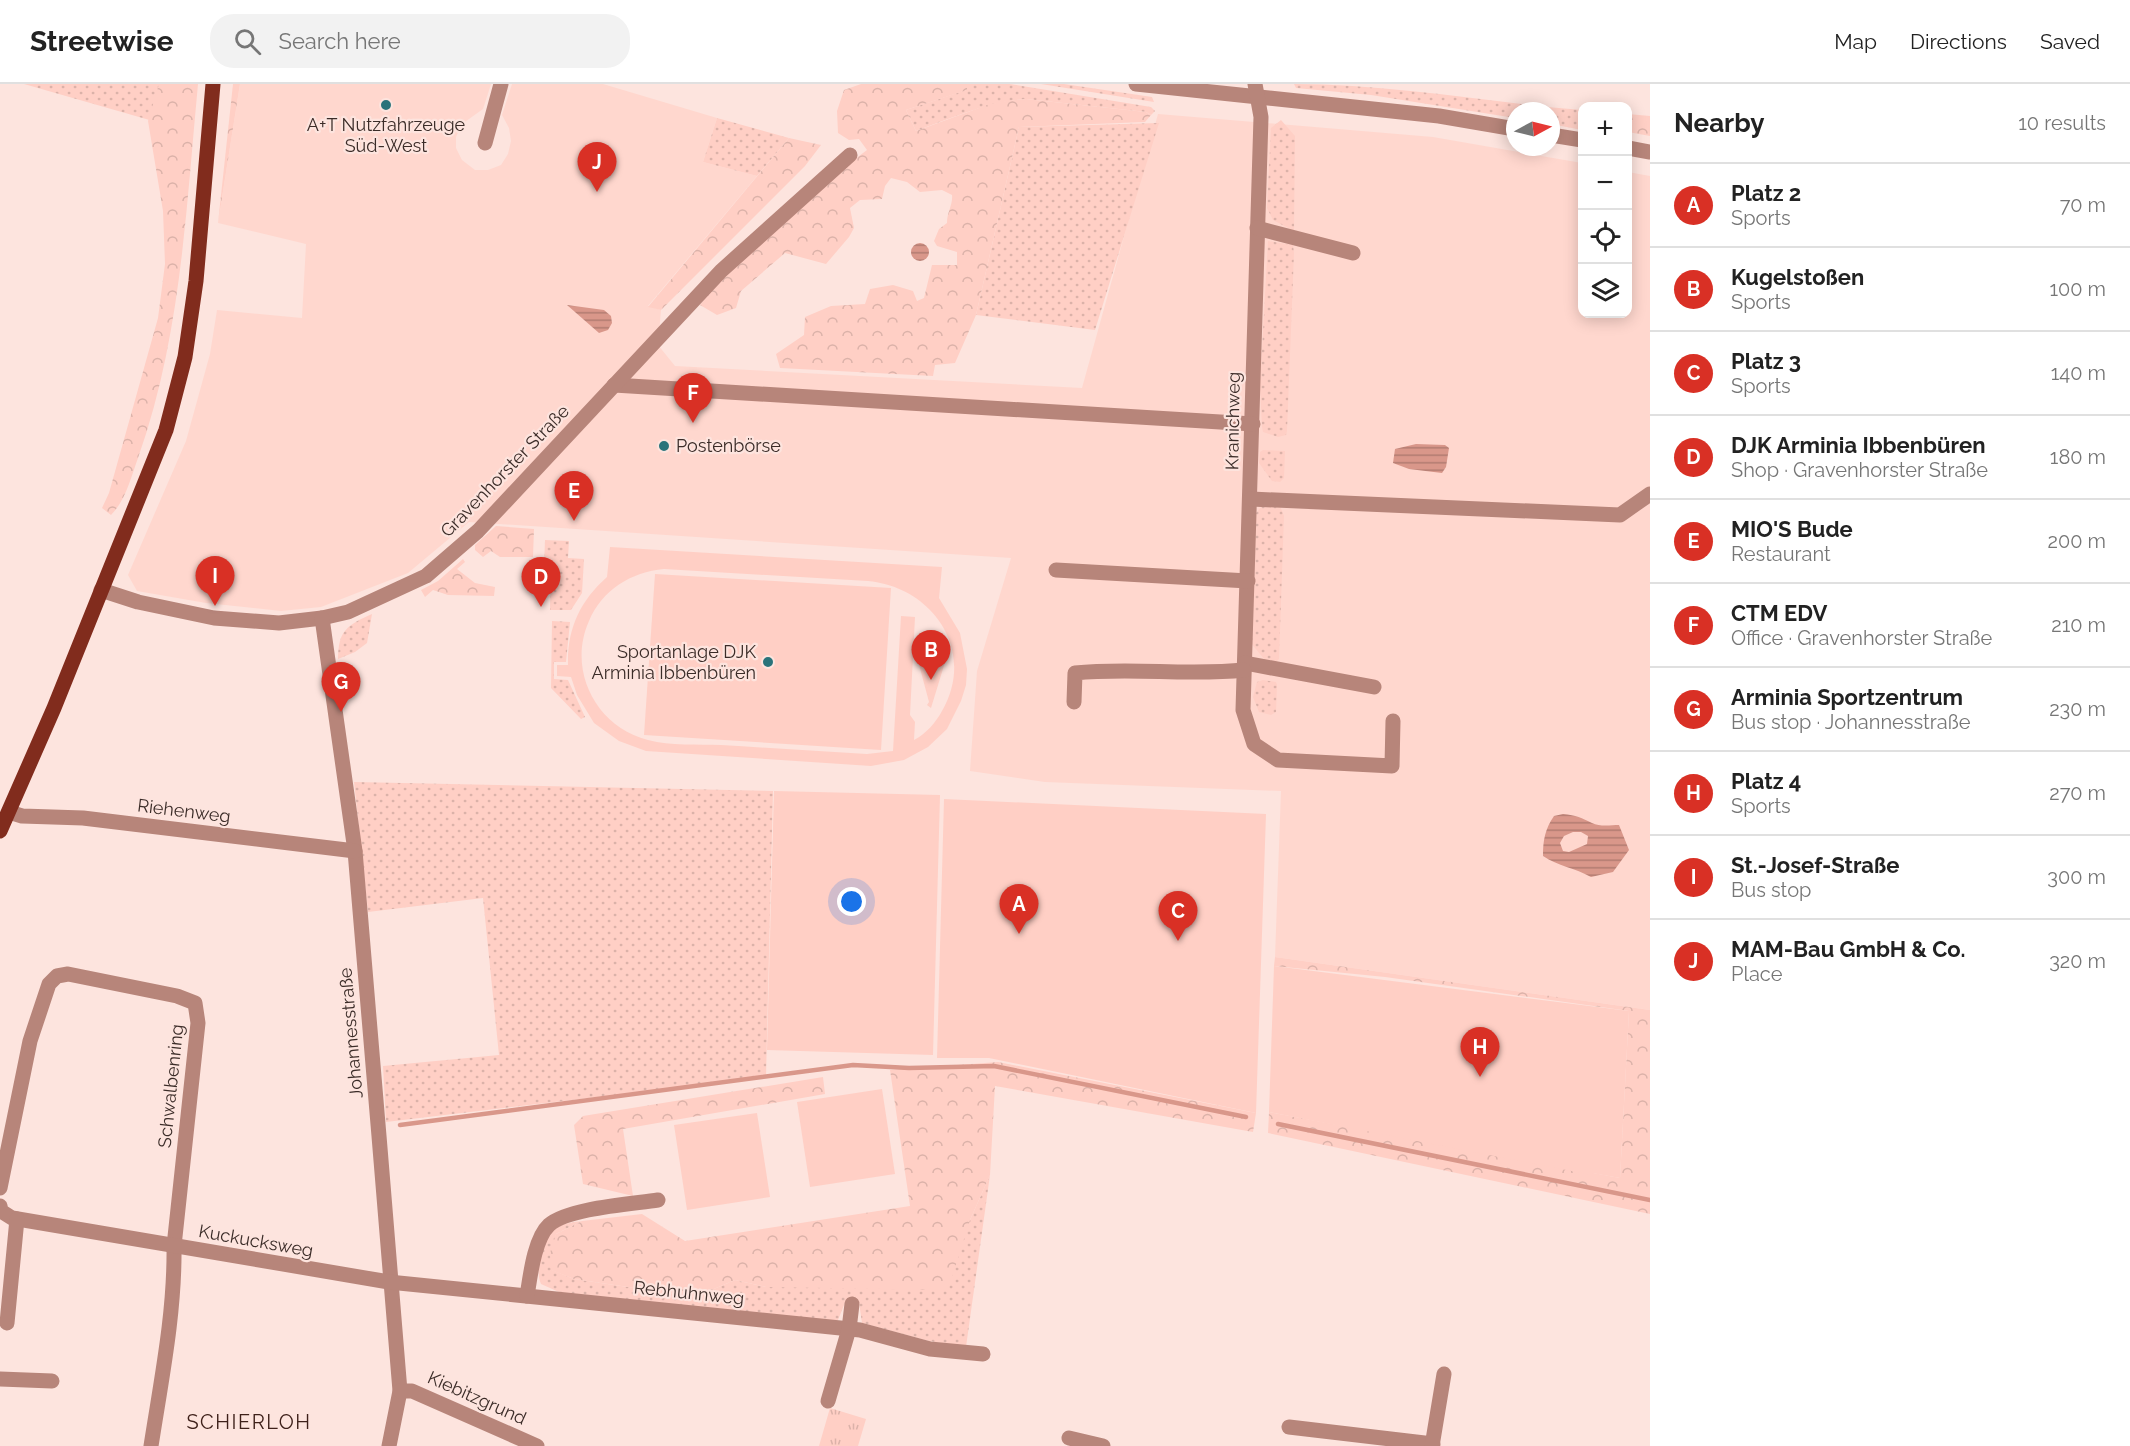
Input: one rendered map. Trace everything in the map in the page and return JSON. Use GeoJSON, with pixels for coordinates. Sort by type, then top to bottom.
{"type":"FeatureCollection","features":[{"type":"Feature","properties":{"kind":"main road"},"geometry":{"type":"LineString","coordinates":[[0,831],[166,430],[185,357],[196,281],[213,84]]}},
{"type":"Feature","properties":{"kind":"street"},"geometry":{"type":"LineString","coordinates":[[485,143],[501,84]]}},
{"type":"Feature","properties":{"kind":"street"},"geometry":{"type":"LineString","coordinates":[[1136,84],[1256,91],[1506,127]]}},
{"type":"Feature","properties":{"kind":"street","name":"Kranichweg"},"geometry":{"type":"LineString","coordinates":[[1256,91],[1261,117],[1243,710],[1254,744],[1278,760],[1392,766],[1393,721]]}},
{"type":"Feature","properties":{"kind":"street"},"geometry":{"type":"LineString","coordinates":[[1560,136],[1578,139]]}},
{"type":"Feature","properties":{"kind":"street"},"geometry":{"type":"LineString","coordinates":[[1632,149],[1650,152]]}},
{"type":"Feature","properties":{"kind":"street","name":"Gravenhorster Straße"},"geometry":{"type":"LineString","coordinates":[[101,590],[138,602],[214,618],[279,623],[322,618],[369,604],[426,576],[478,531],[721,271],[850,154]]}},
{"type":"Feature","properties":{"kind":"street"},"geometry":{"type":"LineString","coordinates":[[1257,228],[1353,254]]}},
{"type":"Feature","properties":{"kind":"street"},"geometry":{"type":"LineString","coordinates":[[614,385],[1253,424]]}},
{"type":"Feature","properties":{"kind":"street"},"geometry":{"type":"LineString","coordinates":[[1251,499],[1620,514],[1650,494]]}},
{"type":"Feature","properties":{"kind":"street"},"geometry":{"type":"LineString","coordinates":[[1056,570],[1248,581]]}},
{"type":"Feature","properties":{"kind":"street","name":"Johannesstraße"},"geometry":{"type":"LineString","coordinates":[[322,618],[355,851],[389,1282],[400,1391],[389,1446]]}},
{"type":"Feature","properties":{"kind":"street"},"geometry":{"type":"LineString","coordinates":[[1074,702],[1075,673],[1108,670],[1224,672],[1244,667],[1374,687]]}},
{"type":"Feature","properties":{"kind":"street","name":"Riehenweg"},"geometry":{"type":"LineString","coordinates":[[9,812],[22,816],[83,818],[355,851]]}},
{"type":"Feature","properties":{"kind":"street","name":"Schwalbenring"},"geometry":{"type":"LineString","coordinates":[[0,1188],[30,1041],[49,984],[57,976],[68,974],[177,996],[195,1004],[198,1023],[174,1246]]}},
{"type":"Feature","properties":{"kind":"street"},"geometry":{"type":"LineString","coordinates":[[527,1296],[535,1252],[548,1225],[580,1211],[658,1200]]}},
{"type":"Feature","properties":{"kind":"street"},"geometry":{"type":"LineString","coordinates":[[0,1206],[1,1211],[17,1219],[174,1246]]}},
{"type":"Feature","properties":{"kind":"street"},"geometry":{"type":"LineString","coordinates":[[7,1323],[17,1219]]}},
{"type":"Feature","properties":{"kind":"street","name":"Kuckucksweg"},"geometry":{"type":"LineString","coordinates":[[151,1446],[164,1363],[174,1246],[389,1282]]}},
{"type":"Feature","properties":{"kind":"street","name":"Rebhuhnweg"},"geometry":{"type":"LineString","coordinates":[[389,1282],[849,1329],[930,1349],[983,1354]]}},
{"type":"Feature","properties":{"kind":"street"},"geometry":{"type":"LineString","coordinates":[[828,1401],[849,1329],[852,1304]]}},
{"type":"Feature","properties":{"kind":"street"},"geometry":{"type":"LineString","coordinates":[[1289,1427],[1433,1445],[1444,1374]]}},
{"type":"Feature","properties":{"kind":"street"},"geometry":{"type":"LineString","coordinates":[[0,1379],[52,1381]]}},
{"type":"Feature","properties":{"kind":"street","name":"Kiebitzgrund"},"geometry":{"type":"LineString","coordinates":[[400,1391],[412,1391],[537,1446]]}},
{"type":"Feature","properties":{"kind":"street"},"geometry":{"type":"LineString","coordinates":[[1070,1438],[1103,1446]]}},
{"type":"Feature","properties":{"kind":"shaded area"},"geometry":{"type":"Polygon","coordinates":[[[240,84],[491,84],[483,109],[462,124],[456,137],[456,148],[462,160],[475,170],[488,170],[501,165],[508,154],[511,141],[509,128],[502,115],[512,84],[603,84],[717,118],[703,162],[757,176],[648,306],[661,310],[658,345],[675,366],[1082,388],[1158,114],[1433,137],[1506,150],[1506,156],[1542,156],[1578,162],[1578,318],[1632,318],[1632,173],[1650,176],[1650,1010],[1275,957],[1281,791],[1045,782],[970,771],[977,671],[1011,558],[469,522],[408,573],[321,607],[281,611],[206,603],[137,591],[128,575],[186,441],[210,354],[217,310],[302,318],[306,244],[218,223],[240,84]]]}},
{"type":"Feature","properties":{"kind":"shaded area"},"geometry":{"type":"Polygon","coordinates":[[[920,243],[926,246],[929,252],[926,258],[920,261],[914,258],[911,252],[914,246],[920,243]]]}},
{"type":"Feature","properties":{"kind":"shaded area"},"geometry":{"type":"Polygon","coordinates":[[[567,305],[604,310],[611,316],[612,323],[608,330],[599,333],[567,305]]]}},
{"type":"Feature","properties":{"kind":"shaded area"},"geometry":{"type":"Polygon","coordinates":[[[1416,444],[1445,445],[1449,448],[1446,467],[1442,473],[1409,469],[1393,463],[1395,449],[1416,444]]]}},
{"type":"Feature","properties":{"kind":"shaded area"},"geometry":{"type":"Polygon","coordinates":[[[1568,814],[1598,825],[1619,825],[1629,850],[1613,872],[1591,877],[1555,862],[1543,856],[1545,835],[1554,816],[1568,814]],[[1573,832],[1564,836],[1560,843],[1563,851],[1569,852],[1587,844],[1588,836],[1581,832],[1573,832]]]}},
{"type":"Feature","properties":{"kind":"green space"},"geometry":{"type":"Polygon","coordinates":[[[24,84],[162,84],[153,121],[24,84]]]}},
{"type":"Feature","properties":{"kind":"green space"},"geometry":{"type":"Polygon","coordinates":[[[159,84],[198,84],[180,273],[164,366],[152,412],[128,488],[111,515],[102,508],[109,493],[158,318],[165,264],[163,211],[148,121],[159,84]]]}},
{"type":"Feature","properties":{"kind":"green space"},"geometry":{"type":"Polygon","coordinates":[[[233,84],[240,84],[218,223],[233,84]]]}},
{"type":"Feature","properties":{"kind":"green space"},"geometry":{"type":"Polygon","coordinates":[[[861,84],[967,84],[967,90],[906,110],[916,131],[987,105],[1026,99],[1146,112],[1151,115],[1145,122],[1019,127],[976,315],[955,363],[935,365],[933,376],[780,368],[776,354],[804,335],[805,317],[831,306],[865,304],[870,289],[893,285],[913,291],[917,301],[924,298],[932,265],[957,265],[957,252],[937,246],[934,241],[939,229],[947,223],[952,202],[952,195],[942,190],[920,192],[907,182],[891,178],[885,186],[882,199],[860,200],[850,208],[854,228],[826,264],[785,253],[741,291],[736,308],[717,315],[700,305],[722,275],[818,187],[867,150],[859,139],[849,140],[838,133],[837,111],[844,90],[861,84]]]}},
{"type":"Feature","properties":{"kind":"green space"},"geometry":{"type":"Polygon","coordinates":[[[967,84],[1010,84],[1151,107],[1155,111],[1151,115],[1146,112],[1026,99],[984,107],[916,131],[906,110],[966,90],[967,84]]]}},
{"type":"Feature","properties":{"kind":"green space"},"geometry":{"type":"Polygon","coordinates":[[[1041,84],[1064,84],[1152,97],[1154,102],[1041,84]]]}},
{"type":"Feature","properties":{"kind":"green space"},"geometry":{"type":"Polygon","coordinates":[[[1294,84],[1366,87],[1506,102],[1506,117],[1371,95],[1296,88],[1294,84]]]}},
{"type":"Feature","properties":{"kind":"green space"},"geometry":{"type":"Polygon","coordinates":[[[1560,108],[1578,110],[1578,129],[1560,126],[1560,108]]]}},
{"type":"Feature","properties":{"kind":"green space"},"geometry":{"type":"Polygon","coordinates":[[[1632,114],[1650,116],[1650,136],[1632,133],[1632,114]]]}},
{"type":"Feature","properties":{"kind":"green space"},"geometry":{"type":"Polygon","coordinates":[[[717,118],[789,138],[757,176],[703,162],[717,118]]]}},
{"type":"Feature","properties":{"kind":"green space"},"geometry":{"type":"Polygon","coordinates":[[[1281,120],[1295,136],[1294,231],[1273,220],[1267,208],[1271,128],[1281,120]]]}},
{"type":"Feature","properties":{"kind":"green space"},"geometry":{"type":"Polygon","coordinates":[[[1159,123],[1095,330],[976,315],[1019,127],[1159,123]]]}},
{"type":"Feature","properties":{"kind":"green space"},"geometry":{"type":"Polygon","coordinates":[[[789,138],[821,145],[805,166],[661,310],[648,307],[789,138]]]}},
{"type":"Feature","properties":{"kind":"green space"},"geometry":{"type":"Polygon","coordinates":[[[1268,241],[1293,245],[1294,253],[1287,431],[1286,435],[1278,437],[1263,432],[1262,427],[1260,386],[1268,241]]]}},
{"type":"Feature","properties":{"kind":"green space"},"geometry":{"type":"Polygon","coordinates":[[[1263,450],[1285,451],[1284,478],[1280,482],[1272,481],[1259,463],[1260,452],[1263,450]]]}},
{"type":"Feature","properties":{"kind":"green space"},"geometry":{"type":"Polygon","coordinates":[[[1262,506],[1280,506],[1284,516],[1279,659],[1275,663],[1265,660],[1250,642],[1256,513],[1262,506]]]}},
{"type":"Feature","properties":{"kind":"green space"},"geometry":{"type":"Polygon","coordinates":[[[496,526],[534,529],[533,557],[500,557],[491,551],[483,557],[475,550],[475,545],[496,526]]]}},
{"type":"Feature","properties":{"kind":"green space"},"geometry":{"type":"Polygon","coordinates":[[[545,540],[569,541],[568,558],[584,559],[582,593],[571,610],[550,610],[551,566],[544,566],[545,540]]]}},
{"type":"Feature","properties":{"kind":"green space"},"geometry":{"type":"Polygon","coordinates":[[[610,547],[942,567],[939,598],[960,633],[967,669],[966,685],[961,701],[947,729],[928,747],[904,760],[871,766],[646,751],[619,741],[594,723],[577,695],[571,677],[557,676],[557,665],[568,665],[570,639],[577,616],[589,596],[607,577],[610,547]],[[664,569],[640,574],[619,584],[610,592],[589,621],[583,640],[584,677],[601,710],[614,723],[648,740],[675,744],[867,754],[893,751],[901,616],[915,617],[910,715],[915,722],[914,740],[937,719],[951,688],[954,666],[951,645],[942,625],[929,609],[911,595],[891,586],[868,581],[664,569]]]}},
{"type":"Feature","properties":{"kind":"green space"},"geometry":{"type":"Polygon","coordinates":[[[463,559],[465,562],[457,569],[475,583],[495,587],[494,596],[448,595],[433,590],[425,597],[421,590],[438,581],[463,559]]]}},
{"type":"Feature","properties":{"kind":"green space","name":"Sportanlage DJK Arminia Ibbenbüren"},"geometry":{"type":"Polygon","coordinates":[[[655,574],[891,588],[881,750],[644,735],[655,574]]]}},
{"type":"Feature","properties":{"kind":"green space"},"geometry":{"type":"Polygon","coordinates":[[[372,614],[367,643],[355,652],[338,659],[342,635],[350,626],[372,614]]]}},
{"type":"Feature","properties":{"kind":"green space"},"geometry":{"type":"Polygon","coordinates":[[[552,621],[570,622],[566,662],[554,662],[554,679],[568,680],[585,717],[581,719],[551,688],[552,621]]]}},
{"type":"Feature","properties":{"kind":"green space"},"geometry":{"type":"Polygon","coordinates":[[[917,657],[946,659],[931,708],[927,705],[929,702],[917,657]]]}},
{"type":"Feature","properties":{"kind":"green space"},"geometry":{"type":"Polygon","coordinates":[[[1263,680],[1276,682],[1277,685],[1276,712],[1271,715],[1259,712],[1253,697],[1257,682],[1263,680]]]}},
{"type":"Feature","properties":{"kind":"green space"},"geometry":{"type":"Polygon","coordinates":[[[354,782],[773,791],[766,1077],[386,1122],[383,1066],[499,1055],[483,898],[368,912],[354,782]]]}},
{"type":"Feature","properties":{"kind":"green space"},"geometry":{"type":"Polygon","coordinates":[[[774,791],[940,795],[933,1055],[767,1050],[774,791]]]}},
{"type":"Feature","properties":{"kind":"green space"},"geometry":{"type":"Polygon","coordinates":[[[944,799],[1266,814],[1256,1113],[989,1058],[937,1058],[944,799]]]}},
{"type":"Feature","properties":{"kind":"green space"},"geometry":{"type":"Polygon","coordinates":[[[1275,957],[1650,1010],[1650,1214],[1268,1133],[1269,1112],[1620,1178],[1629,1011],[1385,977],[1274,966],[1275,957]]]}},
{"type":"Feature","properties":{"kind":"green space"},"geometry":{"type":"Polygon","coordinates":[[[1274,966],[1629,1011],[1620,1178],[1592,1173],[1592,1175],[1269,1112],[1274,966]]]}},
{"type":"Feature","properties":{"kind":"green space"},"geometry":{"type":"Polygon","coordinates":[[[998,1062],[1256,1113],[1253,1132],[995,1086],[990,1175],[970,1220],[948,1290],[766,1287],[735,1280],[695,1297],[574,1279],[551,1270],[550,1253],[556,1234],[582,1221],[642,1214],[685,1241],[910,1206],[890,1070],[998,1062]]]}},
{"type":"Feature","properties":{"kind":"green space"},"geometry":{"type":"Polygon","coordinates":[[[823,1077],[825,1094],[623,1129],[633,1196],[583,1184],[574,1125],[583,1116],[823,1077]]]}},
{"type":"Feature","properties":{"kind":"green space"},"geometry":{"type":"Polygon","coordinates":[[[882,1089],[895,1174],[810,1187],[797,1102],[882,1089]]]}},
{"type":"Feature","properties":{"kind":"green space"},"geometry":{"type":"Polygon","coordinates":[[[757,1113],[770,1197],[687,1210],[674,1125],[757,1113]]]}},
{"type":"Feature","properties":{"kind":"green space"},"geometry":{"type":"Polygon","coordinates":[[[990,1175],[966,1347],[929,1341],[862,1323],[859,1302],[846,1300],[838,1320],[823,1320],[568,1296],[541,1284],[539,1277],[541,1253],[552,1232],[558,1227],[582,1221],[556,1234],[552,1270],[574,1279],[695,1297],[735,1280],[766,1287],[970,1220],[990,1175]]]}},
{"type":"Feature","properties":{"kind":"green space"},"geometry":{"type":"Polygon","coordinates":[[[830,1408],[866,1419],[858,1446],[819,1446],[830,1408]]]}},
{"type":"Feature","properties":{"kind":"waterway"},"geometry":{"type":"LineString","coordinates":[[400,1125],[853,1065],[909,1068],[994,1066],[1246,1117]]}},
{"type":"Feature","properties":{"kind":"waterway"},"geometry":{"type":"LineString","coordinates":[[1278,1124],[1650,1200]]}},
{"type":"Feature","properties":{"kind":"place","name":"A+T Nutzfahrzeuge Süd-West"},"geometry":{"type":"Point","coordinates":[386,105]}},
{"type":"Feature","properties":{"kind":"place","name":"MAM-Bau GmbH & Co."},"geometry":{"type":"Point","coordinates":[597,192]}},
{"type":"Feature","properties":{"kind":"place","name":"CTM EDV"},"geometry":{"type":"Point","coordinates":[693,423]}},
{"type":"Feature","properties":{"kind":"place","name":"Postenbörse"},"geometry":{"type":"Point","coordinates":[664,446]}},
{"type":"Feature","properties":{"kind":"place","name":"MIO'S Bude"},"geometry":{"type":"Point","coordinates":[574,521]}},
{"type":"Feature","properties":{"kind":"place","name":"St.-Josef-Straße"},"geometry":{"type":"Point","coordinates":[215,606]}},
{"type":"Feature","properties":{"kind":"place","name":"DJK Arminia Ibbenbüren"},"geometry":{"type":"Point","coordinates":[541,607]}},
{"type":"Feature","properties":{"kind":"place","name":"Sportanlage DJK Arminia Ibbenbüren"},"geometry":{"type":"Point","coordinates":[768,662]}},
{"type":"Feature","properties":{"kind":"place","name":"Kugelstoßen"},"geometry":{"type":"Point","coordinates":[931,680]}},
{"type":"Feature","properties":{"kind":"place","name":"Arminia Sportzentrum"},"geometry":{"type":"Point","coordinates":[341,712]}},
{"type":"Feature","properties":{"kind":"place","name":"Platz 2"},"geometry":{"type":"Point","coordinates":[1019,934]}},
{"type":"Feature","properties":{"kind":"place","name":"Platz 3"},"geometry":{"type":"Point","coordinates":[1178,941]}},
{"type":"Feature","properties":{"kind":"place","name":"Platz 4"},"geometry":{"type":"Point","coordinates":[1480,1077]}},
{"type":"Feature","properties":{"kind":"district","name":"SCHIERLOH"},"geometry":{"type":"Point","coordinates":[249,1422]}}]}
